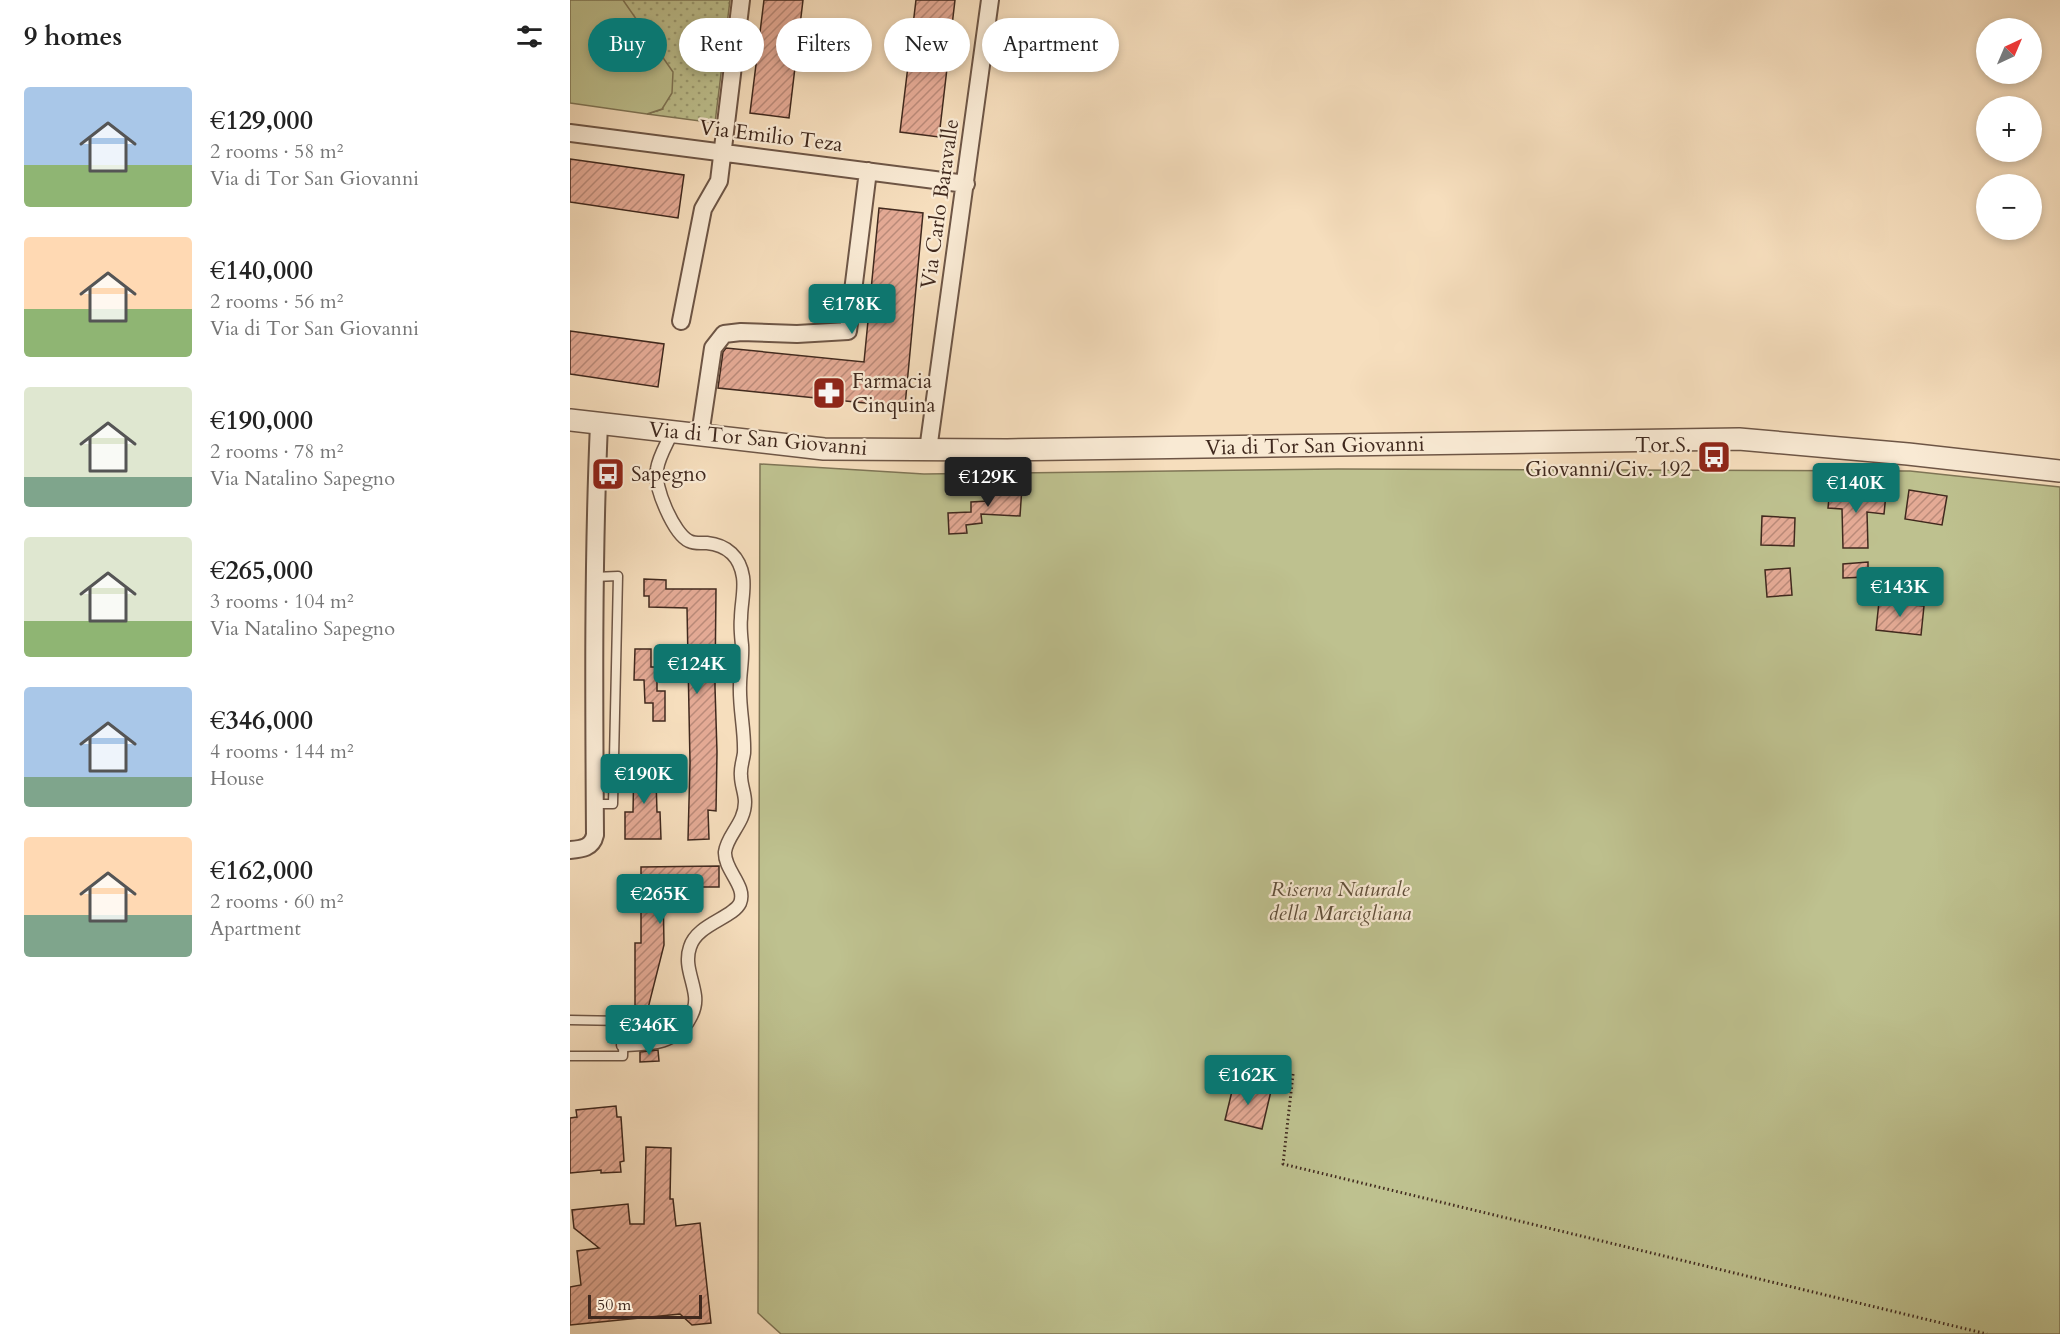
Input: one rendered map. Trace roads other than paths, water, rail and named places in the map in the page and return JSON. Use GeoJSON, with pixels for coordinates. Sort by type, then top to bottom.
{"type":"FeatureCollection","features":[{"type":"Feature","properties":{"kind":"street"},"geometry":{"type":"LineString","coordinates":[[681,321],[703,209],[719,181],[741,0]]}},
{"type":"Feature","properties":{"kind":"street","name":"Via Carlo Baravalle"},"geometry":{"type":"LineString","coordinates":[[928,450],[990,0]]}},
{"type":"Feature","properties":{"kind":"street","name":"Via Emilio Teza"},"geometry":{"type":"LineString","coordinates":[[570,133],[966,184]]}},
{"type":"Feature","properties":{"kind":"street"},"geometry":{"type":"LineString","coordinates":[[700,435],[713,348],[724,334],[848,331],[868,171]]}},
{"type":"Feature","properties":{"kind":"street","name":"Via di Tor San Giovanni"},"geometry":{"type":"LineString","coordinates":[[570,420],[824,449],[928,450],[1739,439],[1908,454],[2060,471]]}},
{"type":"Feature","properties":{"kind":"street"},"geometry":{"type":"LineString","coordinates":[[570,850],[583,849],[593,842],[595,835],[593,674],[599,424]]}},
{"type":"Feature","properties":{"kind":"street"},"geometry":{"type":"LineString","coordinates":[[623,1045],[667,1041],[680,1032],[694,1011],[695,998],[687,962],[690,946],[696,936],[706,928],[734,911],[741,899],[741,892],[728,868],[725,853],[741,820],[745,803],[741,778],[744,753],[740,687],[743,580],[741,568],[732,553],[718,545],[692,543],[679,533],[666,507],[657,487],[656,475],[672,432]]}},
{"type":"Feature","properties":{"kind":"lane"},"geometry":{"type":"LineString","coordinates":[[594,577],[618,576],[613,804],[595,804]]}},
{"type":"Feature","properties":{"kind":"lane"},"geometry":{"type":"LineString","coordinates":[[570,1020],[624,1021],[623,1056],[570,1056]]}},
{"type":"Feature","properties":{"kind":"place","name":"Farmacia Cinquina"},"geometry":{"type":"Point","coordinates":[829,393]}},
{"type":"Feature","properties":{"kind":"place","name":"Tor S. Giovanni/Civ. 192"},"geometry":{"type":"Point","coordinates":[1714,457]}},
{"type":"Feature","properties":{"kind":"place","name":"Sapegno"},"geometry":{"type":"Point","coordinates":[608,474]}},
{"type":"Feature","properties":{"kind":"park label","name":"Riserva Naturale della Marcigliana"},"geometry":{"type":"Point","coordinates":[1340,901]}}]}
